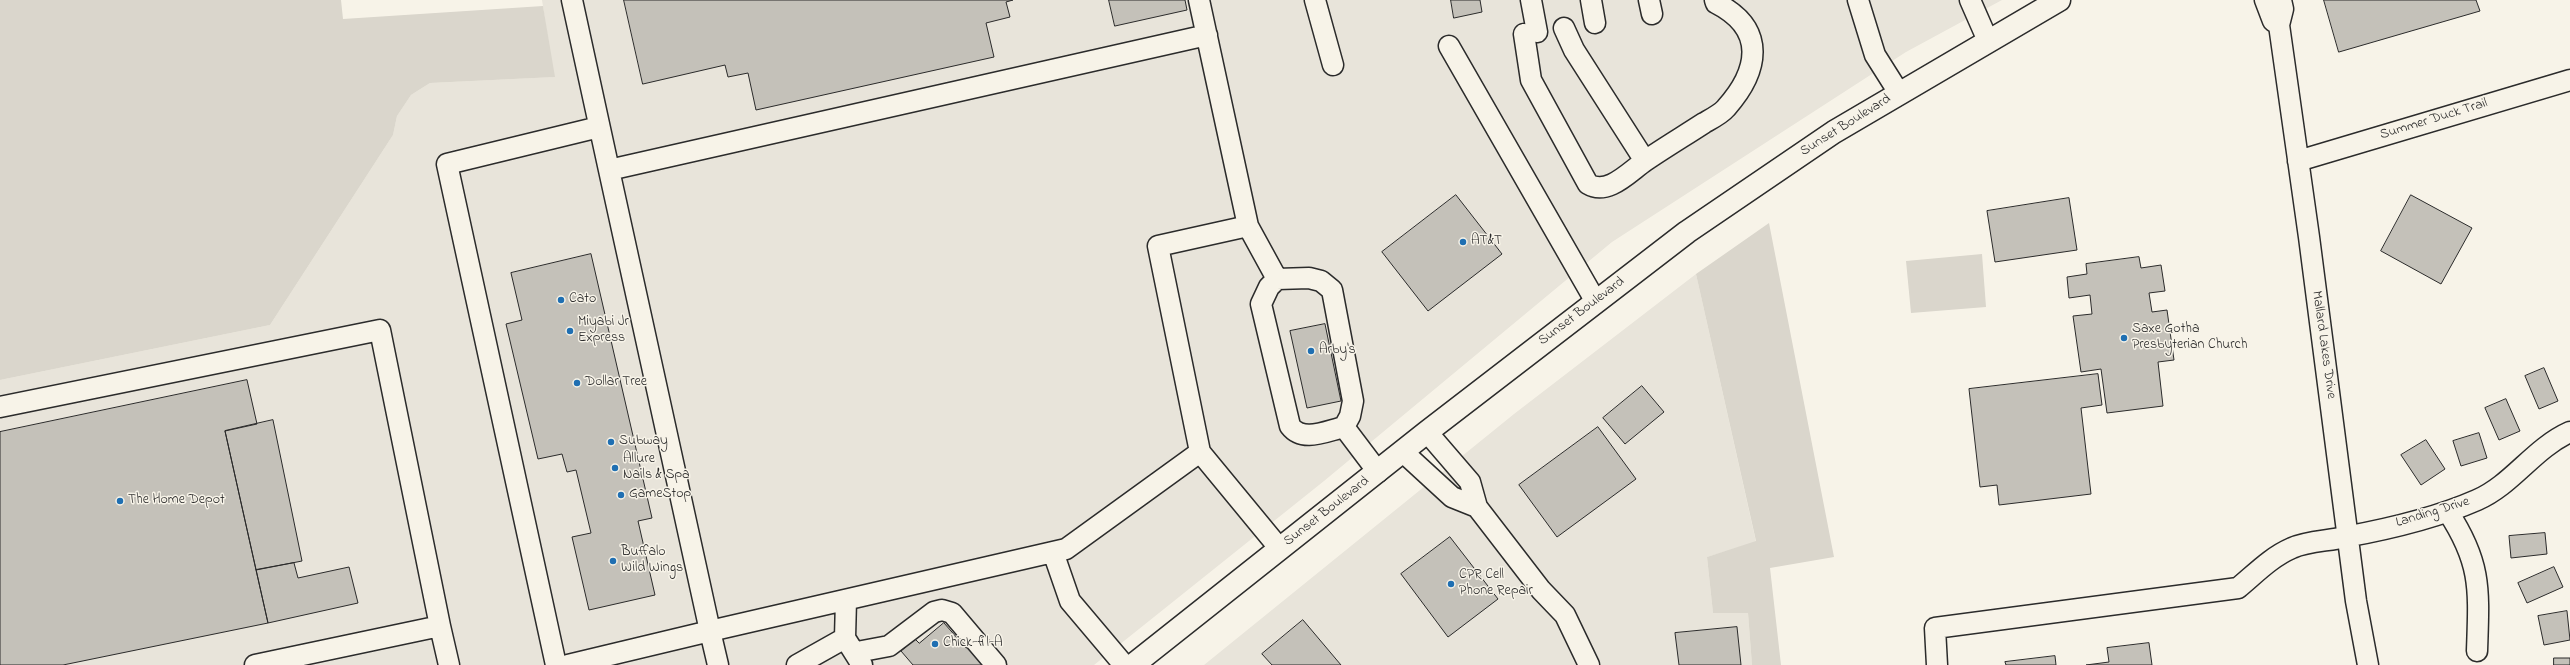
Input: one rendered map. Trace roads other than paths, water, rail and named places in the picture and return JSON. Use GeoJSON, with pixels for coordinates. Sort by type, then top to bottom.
{"type":"FeatureCollection","features":[{"type":"Feature","properties":{"kind":"main road","name":"Sunset Boulevard"},"geometry":{"type":"LineString","coordinates":[[1133,665],[1427,432],[1687,232],[1761,180],[1899,93],[2058,0]]}},
{"type":"Feature","properties":{"kind":"street"},"geometry":{"type":"LineString","coordinates":[[572,0],[718,665]]}},
{"type":"Feature","properties":{"kind":"street"},"geometry":{"type":"LineString","coordinates":[[1199,0],[1248,226],[1277,278]]}},
{"type":"Feature","properties":{"kind":"street"},"geometry":{"type":"LineString","coordinates":[[1315,0],[1333,65]]}},
{"type":"Feature","properties":{"kind":"street"},"geometry":{"type":"LineString","coordinates":[[1531,0],[1531,80],[1588,184],[1602,189],[1609,186],[1644,161],[1726,109],[1752,69],[1753,57],[1747,33],[1731,11],[1716,4],[1715,0]]}},
{"type":"Feature","properties":{"kind":"street"},"geometry":{"type":"LineString","coordinates":[[1591,0],[1595,23]]}},
{"type":"Feature","properties":{"kind":"street"},"geometry":{"type":"LineString","coordinates":[[1858,0],[1875,55],[1899,93]]}},
{"type":"Feature","properties":{"kind":"street"},"geometry":{"type":"LineString","coordinates":[[1970,0],[1988,41]]}},
{"type":"Feature","properties":{"kind":"street","name":"Mallard Lakes Drive"},"geometry":{"type":"LineString","coordinates":[[2265,0],[2273,21],[2279,25]]}},
{"type":"Feature","properties":{"kind":"street","name":"Mallard Lakes Drive"},"geometry":{"type":"LineString","coordinates":[[2281,0],[2283,9],[2279,25],[2347,537],[2356,601],[2368,665]]}},
{"type":"Feature","properties":{"kind":"street"},"geometry":{"type":"LineString","coordinates":[[1564,28],[1574,50],[1644,161]]}},
{"type":"Feature","properties":{"kind":"street"},"geometry":{"type":"LineString","coordinates":[[609,170],[1207,35]]}},
{"type":"Feature","properties":{"kind":"street"},"geometry":{"type":"LineString","coordinates":[[1449,46],[1596,302]]}},
{"type":"Feature","properties":{"kind":"street","name":"Summer Duck Trail"},"geometry":{"type":"LineString","coordinates":[[2298,161],[2570,80]]}},
{"type":"Feature","properties":{"kind":"street"},"geometry":{"type":"LineString","coordinates":[[556,665],[447,164],[599,127]]}},
{"type":"Feature","properties":{"kind":"street"},"geometry":{"type":"LineString","coordinates":[[1248,226],[1158,246],[1200,452],[1280,549]]}},
{"type":"Feature","properties":{"kind":"street"},"geometry":{"type":"LineString","coordinates":[[1277,278],[1309,278],[1321,282],[1332,290],[1353,401],[1350,416],[1344,427],[1306,436],[1295,432],[1290,426],[1261,304],[1269,287],[1277,278]]}},
{"type":"Feature","properties":{"kind":"street"},"geometry":{"type":"LineString","coordinates":[[0,407],[380,330],[449,665]]}},
{"type":"Feature","properties":{"kind":"street"},"geometry":{"type":"LineString","coordinates":[[1344,427],[1378,472]]}},
{"type":"Feature","properties":{"kind":"street"},"geometry":{"type":"LineString","coordinates":[[1427,432],[1470,482],[1477,507],[1541,590],[1565,615],[1583,662]]}},
{"type":"Feature","properties":{"kind":"street","name":"Landing Drive"},"geometry":{"type":"LineString","coordinates":[[1937,665],[1935,628],[2238,588],[2265,565],[2292,548],[2347,537],[2448,512],[2494,491],[2544,449],[2570,432]]}},
{"type":"Feature","properties":{"kind":"street"},"geometry":{"type":"LineString","coordinates":[[568,665],[1066,549],[1200,452]]}},
{"type":"Feature","properties":{"kind":"street"},"geometry":{"type":"LineString","coordinates":[[1403,452],[1452,497],[1477,507]]}},
{"type":"Feature","properties":{"kind":"street"},"geometry":{"type":"LineString","coordinates":[[2448,512],[2465,537],[2475,566],[2479,595],[2477,651]]}},
{"type":"Feature","properties":{"kind":"street"},"geometry":{"type":"LineString","coordinates":[[1054,552],[1070,601],[1124,665]]}},
{"type":"Feature","properties":{"kind":"street"},"geometry":{"type":"LineString","coordinates":[[846,600],[855,652]]}},
{"type":"Feature","properties":{"kind":"street"},"geometry":{"type":"LineString","coordinates":[[797,665],[889,646],[934,612],[942,610],[952,613],[996,665]]}},
{"type":"Feature","properties":{"kind":"street"},"geometry":{"type":"LineString","coordinates":[[255,665],[440,626]]}},
{"type":"Feature","properties":{"kind":"place","name":"AT&T"},"geometry":{"type":"Point","coordinates":[1463,242]}},
{"type":"Feature","properties":{"kind":"place","name":"Cato"},"geometry":{"type":"Point","coordinates":[561,300]}},
{"type":"Feature","properties":{"kind":"place","name":"Miyabi Jr Express"},"geometry":{"type":"Point","coordinates":[570,331]}},
{"type":"Feature","properties":{"kind":"place","name":"Saxe Gotha Presbyterian Church"},"geometry":{"type":"Point","coordinates":[2124,338]}},
{"type":"Feature","properties":{"kind":"place","name":"Arby's"},"geometry":{"type":"Point","coordinates":[1311,351]}},
{"type":"Feature","properties":{"kind":"place","name":"Dollar Tree"},"geometry":{"type":"Point","coordinates":[577,383]}},
{"type":"Feature","properties":{"kind":"place","name":"Subway"},"geometry":{"type":"Point","coordinates":[611,442]}},
{"type":"Feature","properties":{"kind":"place","name":"Allure Nails & Spa"},"geometry":{"type":"Point","coordinates":[615,468]}},
{"type":"Feature","properties":{"kind":"place","name":"GameStop"},"geometry":{"type":"Point","coordinates":[621,495]}},
{"type":"Feature","properties":{"kind":"place","name":"The Home Depot"},"geometry":{"type":"Point","coordinates":[120,501]}},
{"type":"Feature","properties":{"kind":"place","name":"Buffalo Wild Wings"},"geometry":{"type":"Point","coordinates":[613,561]}},
{"type":"Feature","properties":{"kind":"place","name":"CPR Cell Phone Repair"},"geometry":{"type":"Point","coordinates":[1451,584]}},
{"type":"Feature","properties":{"kind":"place","name":"Chick-fil-A"},"geometry":{"type":"Point","coordinates":[935,644]}}]}
